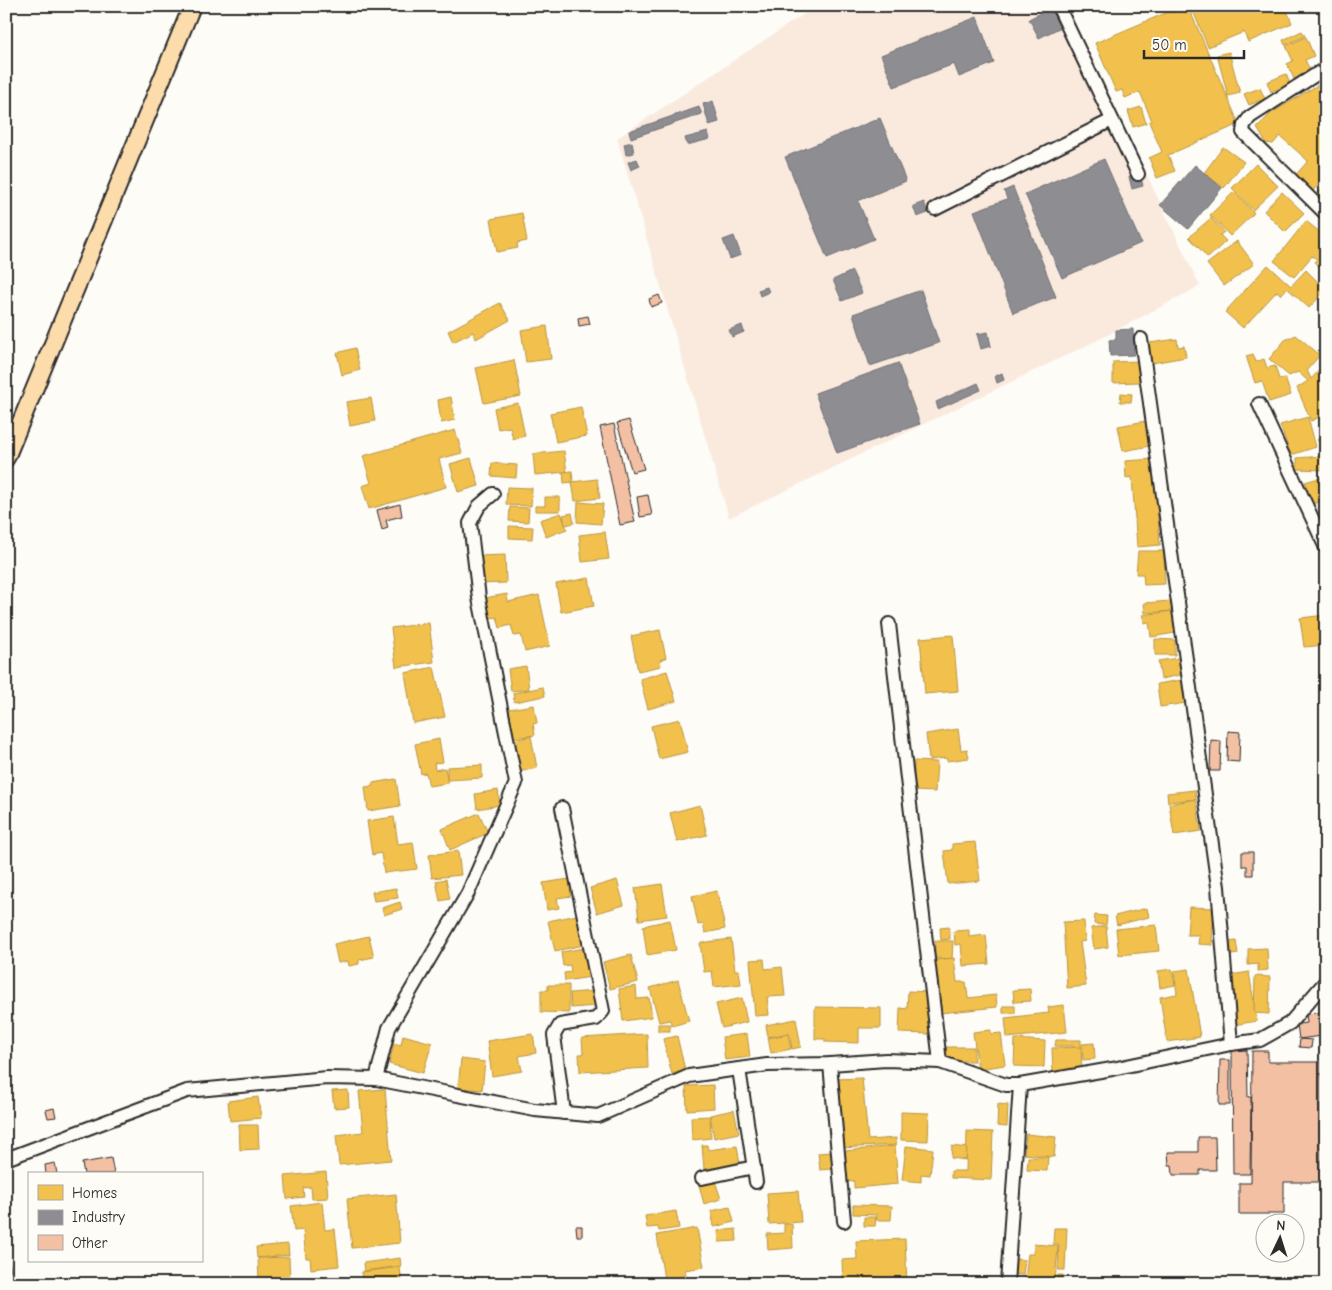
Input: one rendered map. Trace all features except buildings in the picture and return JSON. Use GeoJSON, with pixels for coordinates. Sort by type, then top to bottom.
{"type":"FeatureCollection","features":[{"type":"Feature","properties":{"kind":"main road"},"geometry":{"type":"LineString","coordinates":[[6,458],[192,6]]}},
{"type":"Feature","properties":{"kind":"street"},"geometry":{"type":"LineString","coordinates":[[1058,6],[1138,174]]}},
{"type":"Feature","properties":{"kind":"street"},"geometry":{"type":"LineString","coordinates":[[1326,68],[1250,117],[1244,124],[1244,132],[1326,214]]}},
{"type":"Feature","properties":{"kind":"street"},"geometry":{"type":"LineString","coordinates":[[935,210],[1112,120]]}},
{"type":"Feature","properties":{"kind":"street"},"geometry":{"type":"LineString","coordinates":[[1141,339],[1218,887],[1230,1044]]}},
{"type":"Feature","properties":{"kind":"street"},"geometry":{"type":"LineString","coordinates":[[1259,404],[1326,548]]}},
{"type":"Feature","properties":{"kind":"street"},"geometry":{"type":"LineString","coordinates":[[376,1080],[389,1028],[468,892],[516,783],[479,598],[470,523],[479,506],[494,494]]}},
{"type":"Feature","properties":{"kind":"street"},"geometry":{"type":"LineString","coordinates":[[889,624],[940,1062]]}},
{"type":"Feature","properties":{"kind":"street"},"geometry":{"type":"LineString","coordinates":[[562,808],[603,1011],[596,1019],[560,1025],[554,1035],[564,1112]]}},
{"type":"Feature","properties":{"kind":"street"},"geometry":{"type":"LineString","coordinates":[[6,1159],[187,1091],[327,1078],[376,1080],[535,1110],[598,1116],[689,1076],[767,1065],[830,1064],[886,1060],[940,1062],[1006,1085],[1020,1085],[1112,1069],[1230,1044],[1260,1040],[1290,1023],[1326,981]]}},
{"type":"Feature","properties":{"kind":"street"},"geometry":{"type":"LineString","coordinates":[[830,1064],[844,1222]]}},
{"type":"Feature","properties":{"kind":"street"},"geometry":{"type":"LineString","coordinates":[[739,1069],[756,1182]]}},
{"type":"Feature","properties":{"kind":"street"},"geometry":{"type":"LineString","coordinates":[[1007,1284],[1020,1085]]}},
{"type":"Feature","properties":{"kind":"street"},"geometry":{"type":"LineString","coordinates":[[702,1178],[754,1167]]}},
{"type":"Feature","properties":{"kind":"shaded area"},"geometry":{"type":"Polygon","coordinates":[[[816,6],[1066,6],[1200,286],[1102,338],[729,518],[617,138],[816,6]]]}}]}
